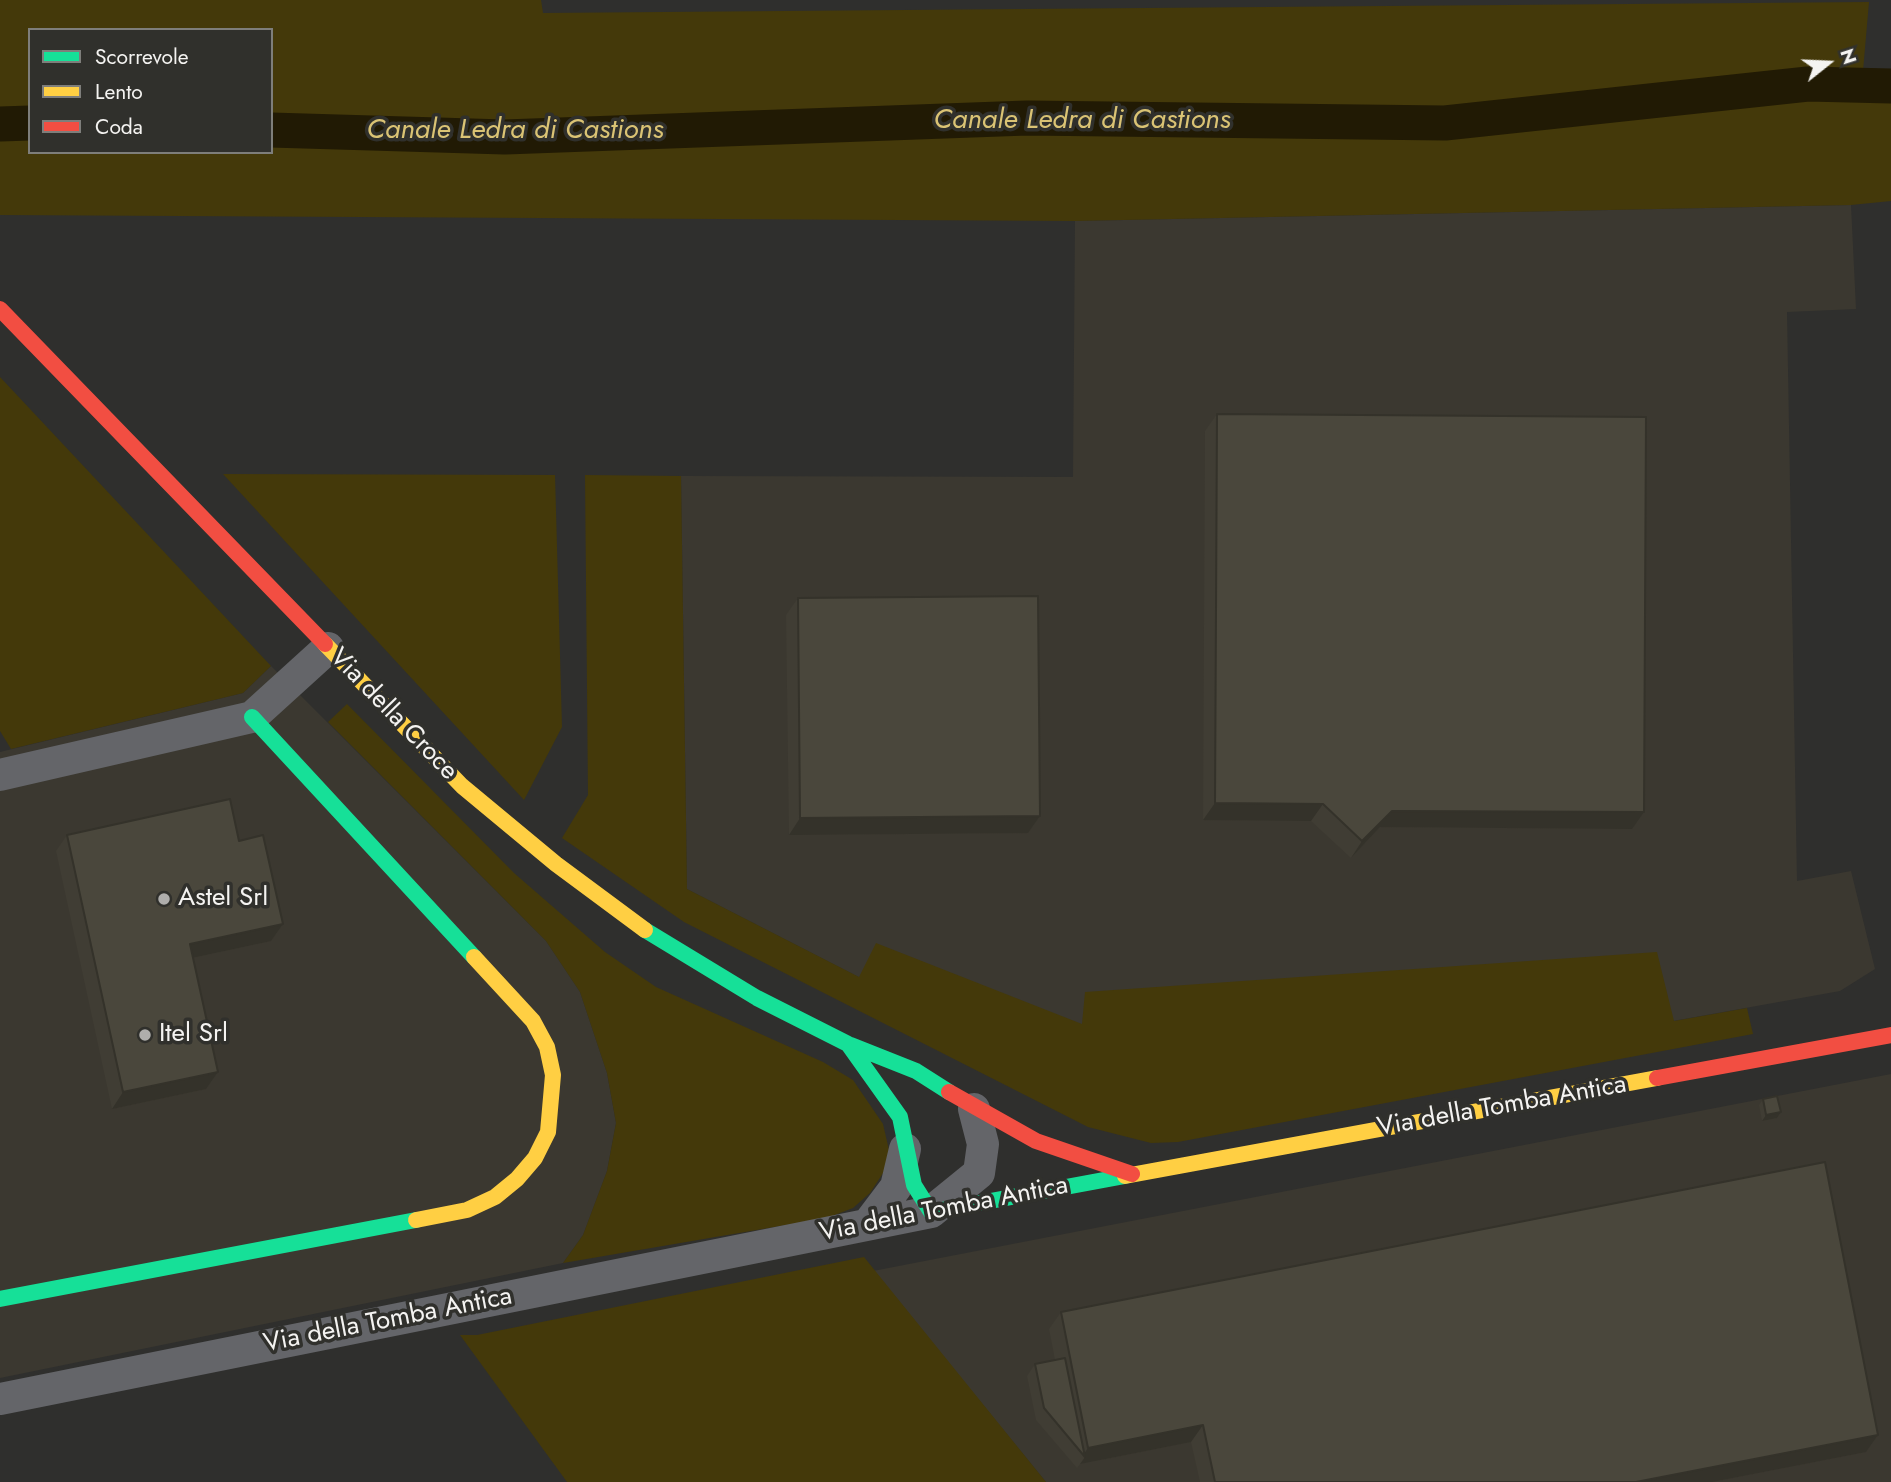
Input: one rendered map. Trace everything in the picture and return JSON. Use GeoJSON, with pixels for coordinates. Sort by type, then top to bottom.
{"type":"FeatureCollection","features":[{"type":"Feature","properties":{"kind":"main road","name":"Via della Croce"},"geometry":{"type":"LineString","coordinates":[[0,309],[462,786],[556,864],[652,934],[757,998],[848,1044],[916,1071],[974,1109],[1036,1141],[1132,1174]]}},
{"type":"Feature","properties":{"kind":"main road"},"geometry":{"type":"LineString","coordinates":[[0,1299],[467,1210],[495,1198],[517,1179],[535,1158],[548,1132],[552,1075],[547,1047],[533,1021],[252,718]]}},
{"type":"Feature","properties":{"kind":"main road","name":"Via della Tomba Antica"},"geometry":{"type":"LineString","coordinates":[[931,1212],[1891,1035]]}},
{"type":"Feature","properties":{"kind":"main road","name":"Via della Croce"},"geometry":{"type":"LineString","coordinates":[[848,1044],[900,1117],[914,1185],[931,1212]]}},
{"type":"Feature","properties":{"kind":"street"},"geometry":{"type":"LineString","coordinates":[[0,775],[252,718],[328,648]]}},
{"type":"Feature","properties":{"kind":"street"},"geometry":{"type":"LineString","coordinates":[[931,1212],[979,1173],[983,1144],[974,1109]]}},
{"type":"Feature","properties":{"kind":"street","name":"Via della Croce"},"geometry":{"type":"LineString","coordinates":[[868,1224],[897,1187],[905,1149]]}},
{"type":"Feature","properties":{"kind":"street","name":"Via della Tomba Antica"},"geometry":{"type":"LineString","coordinates":[[0,1399],[931,1212]]}},
{"type":"Feature","properties":{"kind":"shaded area"},"geometry":{"type":"Polygon","coordinates":[[[0,0],[541,0],[543,13],[1869,2],[1863,71],[1891,71],[1891,201],[1851,205],[1075,221],[0,215],[0,0]]]}},
{"type":"Feature","properties":{"kind":"shaded area"},"geometry":{"type":"Polygon","coordinates":[[[1851,205],[1856,309],[1787,312],[1797,881],[1851,871],[1875,969],[1840,991],[1133,1118],[687,889],[681,476],[1073,477],[1075,221],[1851,205]]]}},
{"type":"Feature","properties":{"kind":"shaded area"},"geometry":{"type":"Polygon","coordinates":[[[0,377],[271,666],[243,693],[11,749],[0,731],[0,377]]]}},
{"type":"Feature","properties":{"kind":"shaded area"},"geometry":{"type":"Polygon","coordinates":[[[223,474],[555,475],[562,727],[524,800],[223,474]]]}},
{"type":"Feature","properties":{"kind":"shaded area"},"geometry":{"type":"Polygon","coordinates":[[[585,475],[681,476],[687,889],[859,977],[876,943],[1082,1024],[1085,992],[1657,952],[1674,1021],[1747,1008],[1753,1034],[1178,1142],[1151,1143],[1088,1127],[684,922],[562,838],[588,795],[585,475]]]}},
{"type":"Feature","properties":{"kind":"shaded area"},"geometry":{"type":"Polygon","coordinates":[[[271,666],[546,941],[580,992],[607,1073],[616,1123],[607,1171],[583,1235],[563,1263],[0,1378],[0,752],[243,693],[271,666]]]}},
{"type":"Feature","properties":{"kind":"shaded area"},"geometry":{"type":"Polygon","coordinates":[[[347,704],[514,873],[605,952],[656,987],[823,1062],[853,1080],[883,1124],[889,1150],[885,1170],[870,1193],[853,1208],[827,1218],[563,1263],[583,1235],[607,1171],[616,1123],[607,1073],[580,992],[546,941],[328,722],[347,704]]]}},
{"type":"Feature","properties":{"kind":"shaded area"},"geometry":{"type":"Polygon","coordinates":[[[1891,1074],[1891,1482],[1046,1482],[873,1271],[1891,1074]]]}},
{"type":"Feature","properties":{"kind":"shaded area"},"geometry":{"type":"Polygon","coordinates":[[[864,1257],[1046,1482],[567,1482],[460,1335],[477,1335],[864,1257]]]}},
{"type":"Feature","properties":{"kind":"building"},"geometry":{"type":"Polygon","coordinates":[[[1217,414],[1646,417],[1644,812],[1392,811],[1362,841],[1323,804],[1215,803],[1217,414]]]}},
{"type":"Feature","properties":{"kind":"building"},"geometry":{"type":"Polygon","coordinates":[[[1038,596],[1040,816],[800,818],[798,598],[1038,596]]]}},
{"type":"Feature","properties":{"kind":"building"},"geometry":{"type":"Polygon","coordinates":[[[230,799],[239,841],[263,835],[283,924],[190,944],[218,1072],[123,1092],[67,835],[230,799]]]}},
{"type":"Feature","properties":{"kind":"building"},"geometry":{"type":"Polygon","coordinates":[[[1777,1096],[1781,1112],[1766,1115],[1763,1099],[1777,1096]]]}},
{"type":"Feature","properties":{"kind":"building"},"geometry":{"type":"Polygon","coordinates":[[[1825,1162],[1878,1435],[1636,1482],[1215,1482],[1203,1425],[1088,1448],[1061,1312],[1825,1162]]]}},
{"type":"Feature","properties":{"kind":"building"},"geometry":{"type":"Polygon","coordinates":[[[1065,1358],[1085,1457],[1044,1408],[1035,1364],[1065,1358]]]}},
{"type":"Feature","properties":{"kind":"waterway","name":"Canale Ledra di Castions"},"geometry":{"type":"LineString","coordinates":[[273,130],[505,137],[1027,118],[1445,123],[1808,84],[1891,86]]}},
{"type":"Feature","properties":{"kind":"waterway","name":"Canale Ledra di Castions"},"geometry":{"type":"LineString","coordinates":[[0,124],[28,123]]}},
{"type":"Feature","properties":{"kind":"traffic: fast"},"geometry":{"type":"LineString","coordinates":[[252,717],[474,957]]}},
{"type":"Feature","properties":{"kind":"traffic: fast"},"geometry":{"type":"LineString","coordinates":[[645,930],[757,998],[848,1044],[916,1071],[949,1092]]}},
{"type":"Feature","properties":{"kind":"traffic: fast"},"geometry":{"type":"LineString","coordinates":[[848,1044],[900,1117],[914,1185],[931,1212],[1125,1176]]}},
{"type":"Feature","properties":{"kind":"traffic: fast"},"geometry":{"type":"LineString","coordinates":[[0,1299],[416,1220]]}},
{"type":"Feature","properties":{"kind":"traffic: slow"},"geometry":{"type":"LineString","coordinates":[[325,644],[462,786],[556,864],[645,930]]}},
{"type":"Feature","properties":{"kind":"traffic: slow"},"geometry":{"type":"LineString","coordinates":[[416,1220],[467,1210],[495,1197],[517,1179],[535,1158],[548,1132],[553,1075],[547,1047],[533,1021],[474,957]]}},
{"type":"Feature","properties":{"kind":"traffic: slow"},"geometry":{"type":"LineString","coordinates":[[1125,1176],[1657,1078]]}},
{"type":"Feature","properties":{"kind":"traffic: jam"},"geometry":{"type":"LineString","coordinates":[[0,309],[325,644]]}},
{"type":"Feature","properties":{"kind":"traffic: jam"},"geometry":{"type":"LineString","coordinates":[[1657,1078],[1891,1035]]}},
{"type":"Feature","properties":{"kind":"traffic: jam"},"geometry":{"type":"LineString","coordinates":[[949,1092],[1036,1141],[1132,1174]]}},
{"type":"Feature","properties":{"kind":"place","name":"Astel Srl"},"geometry":{"type":"Point","coordinates":[164,899]}},
{"type":"Feature","properties":{"kind":"place","name":"Itel Srl"},"geometry":{"type":"Point","coordinates":[145,1035]}}]}
